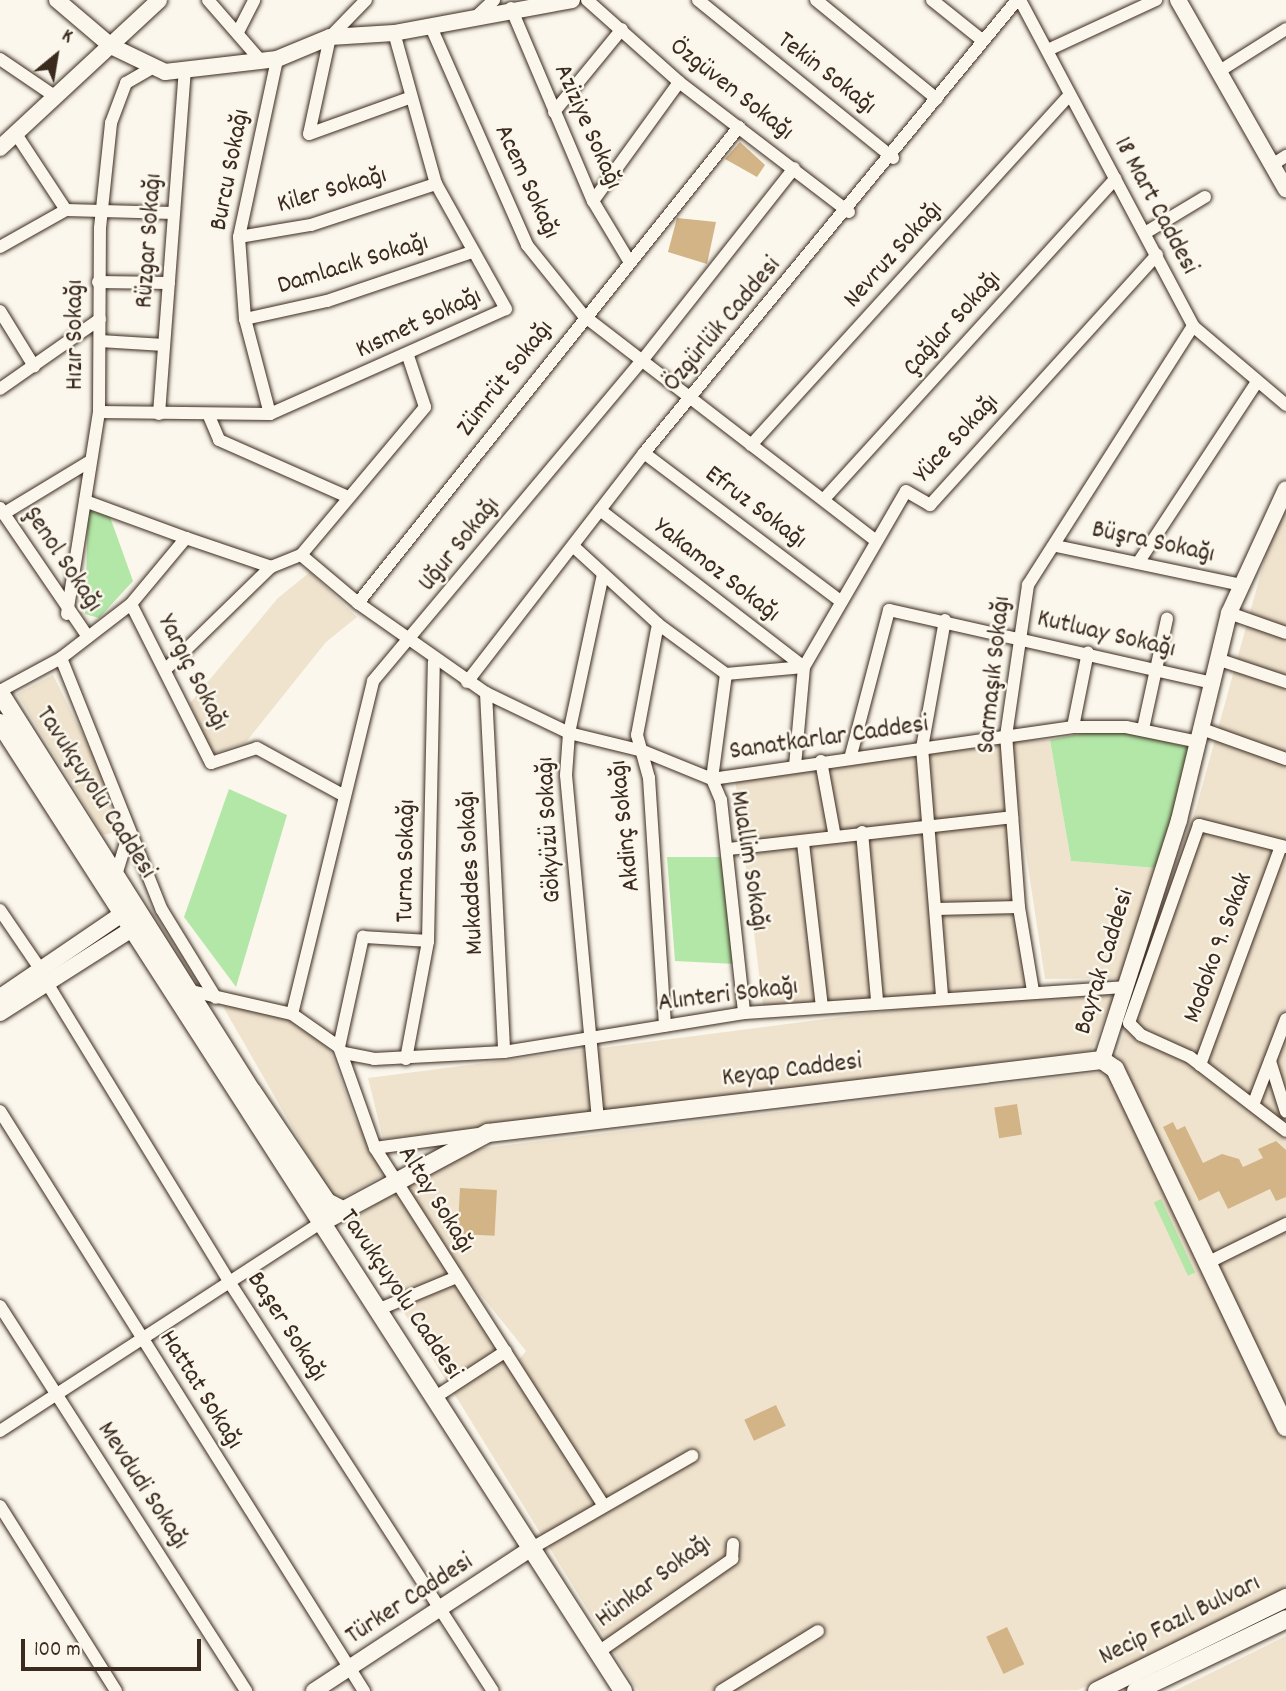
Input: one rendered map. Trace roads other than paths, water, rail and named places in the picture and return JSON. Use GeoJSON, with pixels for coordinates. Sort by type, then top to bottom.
{"type":"FeatureCollection","features":[{"type":"Feature","properties":{"kind":"main road","name":"Tavukçuyolu Caddesi"},"geometry":{"type":"LineString","coordinates":[[0,692],[187,990],[327,1202],[339,1208]]}},
{"type":"Feature","properties":{"kind":"main road","name":"Tavukçuyolu Caddesi"},"geometry":{"type":"LineString","coordinates":[[0,723],[125,923],[320,1223],[382,1308],[623,1691]]}},
{"type":"Feature","properties":{"kind":"main road","name":"Keyap Caddesi"},"geometry":{"type":"LineString","coordinates":[[320,1223],[339,1208],[488,1133],[1102,1060]]}},
{"type":"Feature","properties":{"kind":"main road","name":"Bayrak Caddesi"},"geometry":{"type":"LineString","coordinates":[[1102,1060],[1115,1069],[1210,1261],[1286,1427]]}},
{"type":"Feature","properties":{"kind":"main road","name":"Necip Fazıl Bulvarı"},"geometry":{"type":"LineString","coordinates":[[1097,1691],[1286,1598]]}},
{"type":"Feature","properties":{"kind":"main road","name":"Necip Fazıl Bulvarı"},"geometry":{"type":"LineString","coordinates":[[1136,1691],[1286,1619]]}},
{"type":"Feature","properties":{"kind":"street"},"geometry":{"type":"LineString","coordinates":[[57,0],[111,46],[150,69],[186,71],[269,60],[330,37],[394,33],[511,8],[572,0]]}},
{"type":"Feature","properties":{"kind":"street"},"geometry":{"type":"LineString","coordinates":[[1,146],[159,0]]}},
{"type":"Feature","properties":{"kind":"street"},"geometry":{"type":"LineString","coordinates":[[208,0],[269,60]]}},
{"type":"Feature","properties":{"kind":"street"},"geometry":{"type":"LineString","coordinates":[[238,32],[254,0]]}},
{"type":"Feature","properties":{"kind":"street"},"geometry":{"type":"LineString","coordinates":[[366,0],[330,37],[310,134],[409,98]]}},
{"type":"Feature","properties":{"kind":"street"},"geometry":{"type":"LineString","coordinates":[[478,15],[494,0]]}},
{"type":"Feature","properties":{"kind":"street","name":"Özgüven Sokağı"},"geometry":{"type":"LineString","coordinates":[[587,0],[679,82],[849,212]]}},
{"type":"Feature","properties":{"kind":"street","name":"Tekin Sokağı"},"geometry":{"type":"LineString","coordinates":[[698,0],[893,158]]}},
{"type":"Feature","properties":{"kind":"street"},"geometry":{"type":"LineString","coordinates":[[816,0],[937,99]]}},
{"type":"Feature","properties":{"kind":"street"},"geometry":{"type":"LineString","coordinates":[[932,0],[982,40]]}},
{"type":"Feature","properties":{"kind":"street","name":"Özgürlük Caddesi"},"geometry":{"type":"LineString","coordinates":[[467,682],[644,453],[849,212],[982,40],[1018,0]]}},
{"type":"Feature","properties":{"kind":"street","name":"18 Mart Caddesi"},"geometry":{"type":"LineString","coordinates":[[1018,0],[1050,49],[1069,96],[1193,326],[1286,405]]}},
{"type":"Feature","properties":{"kind":"street"},"geometry":{"type":"LineString","coordinates":[[1050,49],[1156,0]]}},
{"type":"Feature","properties":{"kind":"street"},"geometry":{"type":"LineString","coordinates":[[1178,0],[1286,189]]}},
{"type":"Feature","properties":{"kind":"street","name":"Aziziye Sokağı"},"geometry":{"type":"LineString","coordinates":[[511,8],[593,201],[629,261]]}},
{"type":"Feature","properties":{"kind":"street","name":"Acem Sokağı"},"geometry":{"type":"LineString","coordinates":[[431,27],[527,245],[584,316],[876,541]]}},
{"type":"Feature","properties":{"kind":"street"},"geometry":{"type":"LineString","coordinates":[[554,112],[622,29]]}},
{"type":"Feature","properties":{"kind":"street"},"geometry":{"type":"LineString","coordinates":[[1218,72],[1286,29]]}},
{"type":"Feature","properties":{"kind":"street","name":"Kısmet Sokağı"},"geometry":{"type":"LineString","coordinates":[[99,412],[209,416],[270,414],[408,356],[506,309],[436,184],[409,98],[394,33]]}},
{"type":"Feature","properties":{"kind":"street"},"geometry":{"type":"LineString","coordinates":[[0,59],[56,97]]}},
{"type":"Feature","properties":{"kind":"street","name":"Burcu Sokağı"},"geometry":{"type":"LineString","coordinates":[[269,60],[239,237],[246,319],[270,414]]}},
{"type":"Feature","properties":{"kind":"street","name":"Hızır Sokağı"},"geometry":{"type":"LineString","coordinates":[[67,614],[99,412],[98,282],[111,123],[126,83],[150,69]]}},
{"type":"Feature","properties":{"kind":"street","name":"Rüzgar Sokağı"},"geometry":{"type":"LineString","coordinates":[[159,414],[186,71]]}},
{"type":"Feature","properties":{"kind":"street"},"geometry":{"type":"LineString","coordinates":[[593,201],[679,82]]}},
{"type":"Feature","properties":{"kind":"street","name":"Nevruz Sokağı"},"geometry":{"type":"LineString","coordinates":[[751,445],[1069,96]]}},
{"type":"Feature","properties":{"kind":"street","name":"Zümrüt Sokağı"},"geometry":{"type":"LineString","coordinates":[[358,603],[584,316],[739,127]]}},
{"type":"Feature","properties":{"kind":"street"},"geometry":{"type":"LineString","coordinates":[[16,134],[66,210]]}},
{"type":"Feature","properties":{"kind":"street"},"geometry":{"type":"LineString","coordinates":[[1272,165],[1286,156]]}},
{"type":"Feature","properties":{"kind":"street","name":"Uğur Sokağı"},"geometry":{"type":"LineString","coordinates":[[292,1014],[368,689],[409,644],[641,362],[794,168]]}},
{"type":"Feature","properties":{"kind":"street","name":"Çağlar Sokağı"},"geometry":{"type":"LineString","coordinates":[[824,499],[1115,178]]}},
{"type":"Feature","properties":{"kind":"street","name":"Kiler Sokağı"},"geometry":{"type":"LineString","coordinates":[[239,237],[311,225],[436,184]]}},
{"type":"Feature","properties":{"kind":"street"},"geometry":{"type":"LineString","coordinates":[[1145,233],[1205,197]]}},
{"type":"Feature","properties":{"kind":"street"},"geometry":{"type":"LineString","coordinates":[[0,247],[66,210],[174,213]]}},
{"type":"Feature","properties":{"kind":"street","name":"Damlacık Sokağı"},"geometry":{"type":"LineString","coordinates":[[246,319],[327,301],[472,252]]}},
{"type":"Feature","properties":{"kind":"street","name":"Yüce Sokağı"},"geometry":{"type":"LineString","coordinates":[[795,766],[804,667],[838,599],[906,491],[930,505],[1157,255]]}},
{"type":"Feature","properties":{"kind":"street"},"geometry":{"type":"LineString","coordinates":[[98,282],[169,283]]}},
{"type":"Feature","properties":{"kind":"street"},"geometry":{"type":"LineString","coordinates":[[0,311],[34,366]]}},
{"type":"Feature","properties":{"kind":"street"},"geometry":{"type":"LineString","coordinates":[[0,389],[100,319]]}},
{"type":"Feature","properties":{"kind":"street","name":"Sarmaşık Sokağı"},"geometry":{"type":"LineString","coordinates":[[1033,991],[1019,907],[1006,736],[1028,585],[1056,545],[1193,326]]}},
{"type":"Feature","properties":{"kind":"street"},"geometry":{"type":"LineString","coordinates":[[100,341],[164,345]]}},
{"type":"Feature","properties":{"kind":"street"},"geometry":{"type":"LineString","coordinates":[[168,667],[271,567],[301,555],[425,407],[408,356]]}},
{"type":"Feature","properties":{"kind":"street"},"geometry":{"type":"LineString","coordinates":[[1138,563],[1257,382]]}},
{"type":"Feature","properties":{"kind":"street"},"geometry":{"type":"LineString","coordinates":[[209,416],[219,440],[348,497]]}},
{"type":"Feature","properties":{"kind":"street","name":"Efruz Sokağı"},"geometry":{"type":"LineString","coordinates":[[644,453],[838,599]]}},
{"type":"Feature","properties":{"kind":"street"},"geometry":{"type":"LineString","coordinates":[[2,511],[89,462]]}},
{"type":"Feature","properties":{"kind":"street","name":"Bayrak Caddesi"},"geometry":{"type":"LineString","coordinates":[[1102,1060],[1121,987],[1201,736],[1220,660],[1228,613],[1286,489]]}},
{"type":"Feature","properties":{"kind":"street"},"geometry":{"type":"LineString","coordinates":[[85,500],[271,567]]}},
{"type":"Feature","properties":{"kind":"street","name":"Yakamoz Sokağı"},"geometry":{"type":"LineString","coordinates":[[600,510],[804,667]]}},
{"type":"Feature","properties":{"kind":"street","name":"Şenol Sokağı"},"geometry":{"type":"LineString","coordinates":[[2,511],[67,614],[88,637]]}},
{"type":"Feature","properties":{"kind":"street"},"geometry":{"type":"LineString","coordinates":[[0,692],[61,658],[131,604],[186,538]]}},
{"type":"Feature","properties":{"kind":"street"},"geometry":{"type":"LineString","coordinates":[[573,545],[658,624],[726,674],[804,667]]}},
{"type":"Feature","properties":{"kind":"street","name":"Büşra Sokağı"},"geometry":{"type":"LineString","coordinates":[[1056,545],[1241,584]]}},
{"type":"Feature","properties":{"kind":"street"},"geometry":{"type":"LineString","coordinates":[[301,555],[358,603]]}},
{"type":"Feature","properties":{"kind":"street","name":"Gökyüzü Sokağı"},"geometry":{"type":"LineString","coordinates":[[598,1120],[570,839],[569,733],[603,575]]}},
{"type":"Feature","properties":{"kind":"street","name":"Sanatkarlar Caddesi"},"geometry":{"type":"LineString","coordinates":[[358,603],[434,662],[486,693],[569,733],[643,751],[712,779],[851,755],[1073,727],[1143,729],[1201,736],[1286,759]]}},
{"type":"Feature","properties":{"kind":"street","name":"Yargıç Sokağı"},"geometry":{"type":"LineString","coordinates":[[131,604],[168,667],[211,763],[257,748],[343,795]]}},
{"type":"Feature","properties":{"kind":"street","name":"Kutluay Sokağı"},"geometry":{"type":"LineString","coordinates":[[851,755],[888,610],[1088,652],[1214,683]]}},
{"type":"Feature","properties":{"kind":"street"},"geometry":{"type":"LineString","coordinates":[[1228,613],[1286,633]]}},
{"type":"Feature","properties":{"kind":"street"},"geometry":{"type":"LineString","coordinates":[[1143,729],[1167,619]]}},
{"type":"Feature","properties":{"kind":"street"},"geometry":{"type":"LineString","coordinates":[[942,996],[922,748],[945,620]]}},
{"type":"Feature","properties":{"kind":"street","name":"Akdinç Sokağı"},"geometry":{"type":"LineString","coordinates":[[658,624],[638,735],[643,751],[665,1025]]}},
{"type":"Feature","properties":{"kind":"street"},"geometry":{"type":"LineString","coordinates":[[1073,727],[1088,652]]}},
{"type":"Feature","properties":{"kind":"street"},"geometry":{"type":"LineString","coordinates":[[61,658],[129,834],[162,910],[216,998]]}},
{"type":"Feature","properties":{"kind":"street"},"geometry":{"type":"LineString","coordinates":[[1220,660],[1286,682]]}},
{"type":"Feature","properties":{"kind":"street","name":"Turna Sokağı"},"geometry":{"type":"LineString","coordinates":[[406,1059],[428,941],[434,662]]}},
{"type":"Feature","properties":{"kind":"street","name":"Muallim Sokağı"},"geometry":{"type":"LineString","coordinates":[[726,674],[712,779],[728,849],[744,1013]]}},
{"type":"Feature","properties":{"kind":"street","name":"Mukaddes Sokağı"},"geometry":{"type":"LineString","coordinates":[[486,693],[504,1052]]}},
{"type":"Feature","properties":{"kind":"street"},"geometry":{"type":"LineString","coordinates":[[821,761],[835,837]]}},
{"type":"Feature","properties":{"kind":"street"},"geometry":{"type":"LineString","coordinates":[[728,849],[803,843],[928,824],[1012,817]]}},
{"type":"Feature","properties":{"kind":"street"},"geometry":{"type":"LineString","coordinates":[[1284,847],[1199,825],[1129,1023],[1200,1065],[1286,1131]]}},
{"type":"Feature","properties":{"kind":"street"},"geometry":{"type":"LineString","coordinates":[[862,832],[877,1001]]}},
{"type":"Feature","properties":{"kind":"street"},"geometry":{"type":"LineString","coordinates":[[116,875],[129,834]]}},
{"type":"Feature","properties":{"kind":"street","name":"Muallim Sokağı"},"geometry":{"type":"LineString","coordinates":[[803,843],[822,1007]]}},
{"type":"Feature","properties":{"kind":"street","name":"Modoko 9. Sokak"},"geometry":{"type":"LineString","coordinates":[[1200,1065],[1284,847]]}},
{"type":"Feature","properties":{"kind":"street"},"geometry":{"type":"LineString","coordinates":[[936,909],[1019,907]]}},
{"type":"Feature","properties":{"kind":"street","name":"Başer Sokağı"},"geometry":{"type":"LineString","coordinates":[[0,909],[44,976],[230,1283],[493,1691]]}},
{"type":"Feature","properties":{"kind":"street","name":"Tavukçuyolu Caddesi"},"geometry":{"type":"LineString","coordinates":[[125,923],[140,913]]}},
{"type":"Feature","properties":{"kind":"street"},"geometry":{"type":"LineString","coordinates":[[0,1013],[44,976],[125,923]]}},
{"type":"Feature","properties":{"kind":"street"},"geometry":{"type":"LineString","coordinates":[[187,990],[292,1014],[341,1050],[363,937],[428,941]]}},
{"type":"Feature","properties":{"kind":"street"},"geometry":{"type":"LineString","coordinates":[[0,997],[44,976]]}},
{"type":"Feature","properties":{"kind":"street","name":"Alınteri Sokağı"},"geometry":{"type":"LineString","coordinates":[[341,1050],[406,1059],[504,1052],[591,1042],[665,1025],[744,1013],[942,996],[1121,987]]}},
{"type":"Feature","properties":{"kind":"street"},"geometry":{"type":"LineString","coordinates":[[1253,1105],[1286,1018]]}},
{"type":"Feature","properties":{"kind":"street","name":"Altay Sokağı"},"geometry":{"type":"LineString","coordinates":[[341,1050],[350,1091],[375,1148],[604,1506]]}},
{"type":"Feature","properties":{"kind":"street"},"geometry":{"type":"LineString","coordinates":[[1270,1061],[1286,1112]]}},
{"type":"Feature","properties":{"kind":"street","name":"Hattat Sokağı"},"geometry":{"type":"LineString","coordinates":[[0,1111],[364,1691]]}},
{"type":"Feature","properties":{"kind":"street","name":"Keyap Caddesi"},"geometry":{"type":"LineString","coordinates":[[375,1148],[488,1133]]}},
{"type":"Feature","properties":{"kind":"street"},"geometry":{"type":"LineString","coordinates":[[0,1431],[320,1223]]}},
{"type":"Feature","properties":{"kind":"street"},"geometry":{"type":"LineString","coordinates":[[1210,1261],[1286,1225]]}},
{"type":"Feature","properties":{"kind":"street"},"geometry":{"type":"LineString","coordinates":[[382,1308],[457,1277]]}},
{"type":"Feature","properties":{"kind":"street","name":"Mevdudi Sokağı"},"geometry":{"type":"LineString","coordinates":[[0,1306],[246,1691]]}},
{"type":"Feature","properties":{"kind":"street"},"geometry":{"type":"LineString","coordinates":[[437,1395],[506,1351]]}},
{"type":"Feature","properties":{"kind":"street"},"geometry":{"type":"LineString","coordinates":[[532,1548],[692,1456]]}},
{"type":"Feature","properties":{"kind":"street"},"geometry":{"type":"LineString","coordinates":[[0,1506],[116,1691]]}},
{"type":"Feature","properties":{"kind":"street","name":"Hünkar Sokağı"},"geometry":{"type":"LineString","coordinates":[[597,1653],[732,1559],[733,1544]]}},
{"type":"Feature","properties":{"kind":"street","name":"Türker Caddesi"},"geometry":{"type":"LineString","coordinates":[[314,1691],[441,1611],[532,1548]]}},
{"type":"Feature","properties":{"kind":"street"},"geometry":{"type":"LineString","coordinates":[[722,1691],[818,1631]]}}]}
